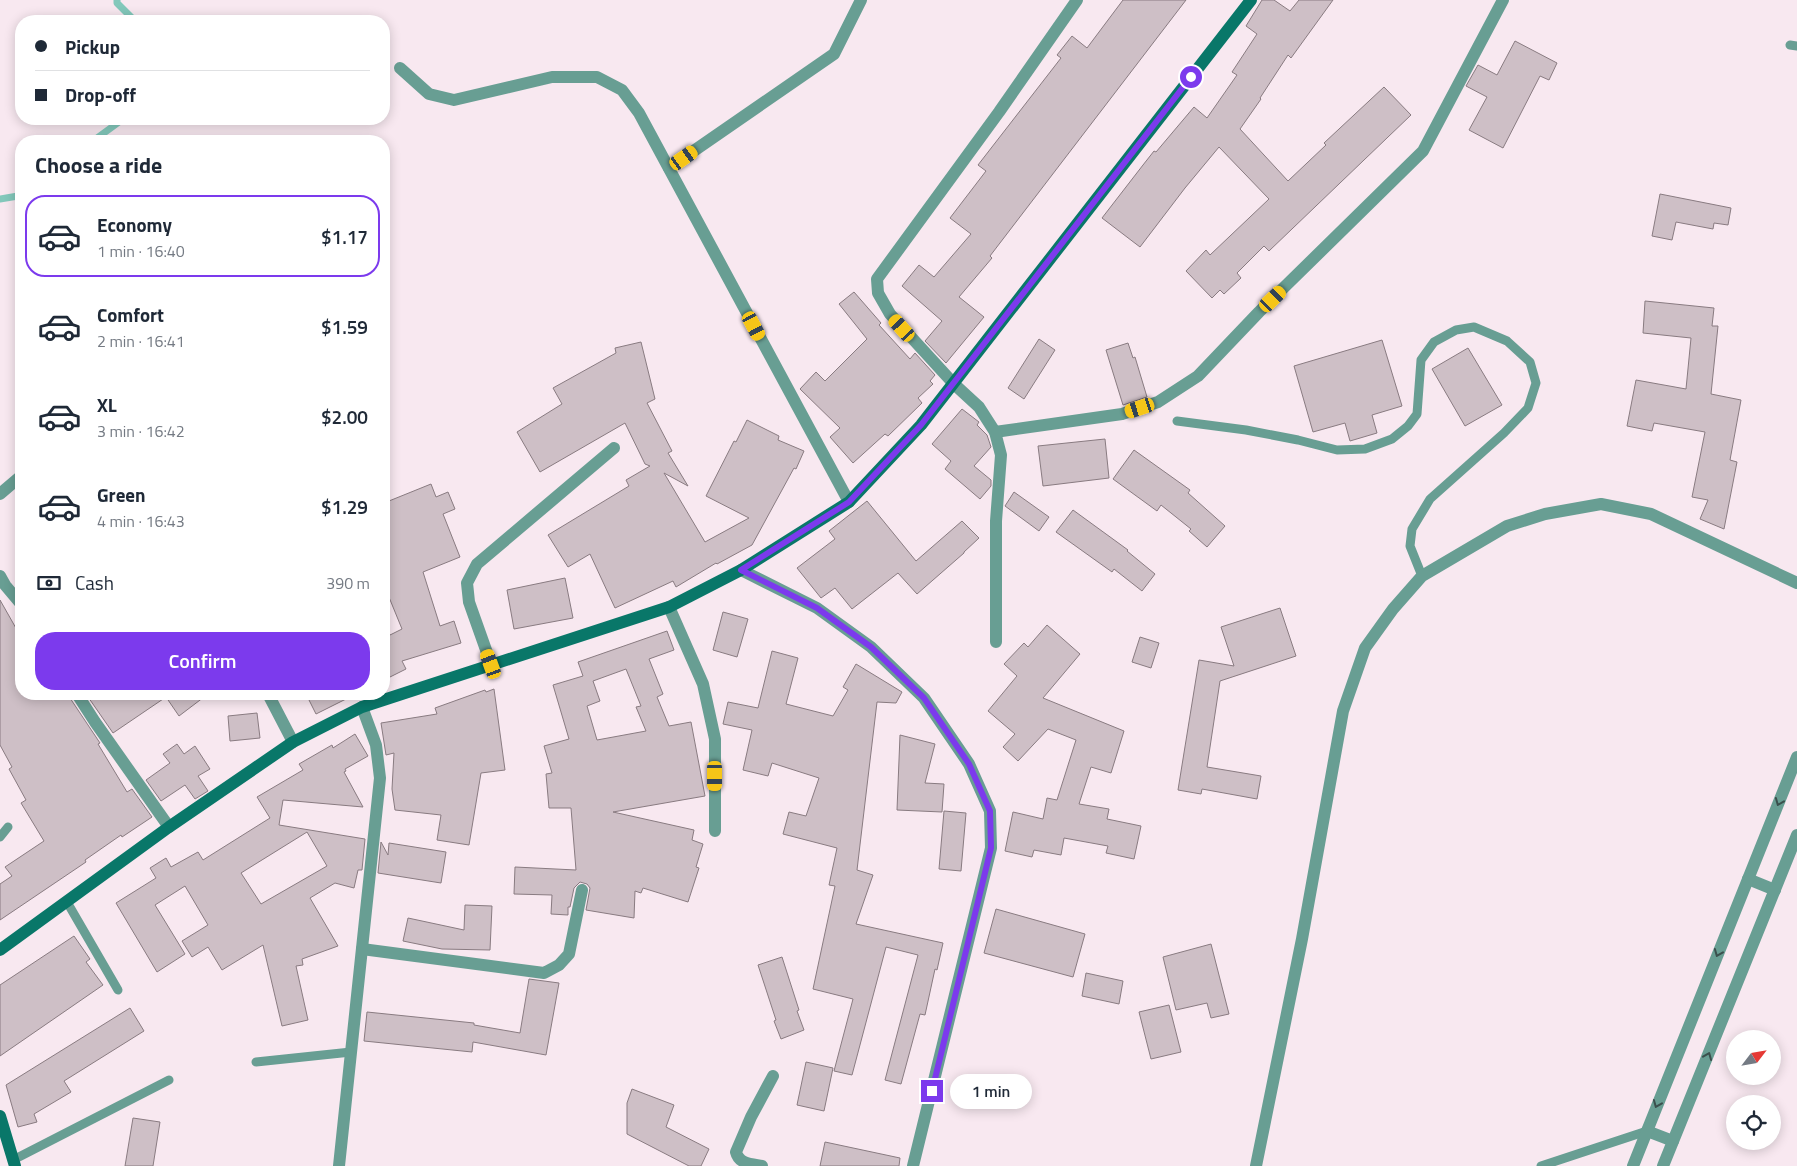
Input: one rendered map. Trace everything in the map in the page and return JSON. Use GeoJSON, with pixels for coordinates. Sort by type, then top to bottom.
{"type":"FeatureCollection","features":[{"type":"Feature","properties":{"kind":"street"},"geometry":{"type":"LineString","coordinates":[[669,168],[834,54],[861,0]]}},
{"type":"Feature","properties":{"kind":"street"},"geometry":{"type":"LineString","coordinates":[[996,642],[996,521],[1001,455],[995,432],[979,406],[954,384],[890,314],[878,293],[877,279],[999,112],[1077,0]]}},
{"type":"Feature","properties":{"kind":"street"},"geometry":{"type":"LineString","coordinates":[[390,698],[670,607],[741,570],[849,502],[921,425],[954,384],[1251,0]]}},
{"type":"Feature","properties":{"kind":"street"},"geometry":{"type":"LineString","coordinates":[[995,432],[1122,414],[1158,402],[1198,376],[1259,312],[1423,151],[1503,0]]}},
{"type":"Feature","properties":{"kind":"street"},"geometry":{"type":"LineString","coordinates":[[400,68],[428,94],[454,100],[552,77],[597,77],[622,90],[639,113],[849,502]]}},
{"type":"Feature","properties":{"kind":"street"},"geometry":{"type":"LineString","coordinates":[[491,664],[469,602],[467,583],[477,564],[614,448]]}},
{"type":"Feature","properties":{"kind":"street"},"geometry":{"type":"LineString","coordinates":[[0,494],[15,481]]}},
{"type":"Feature","properties":{"kind":"street"},"geometry":{"type":"LineString","coordinates":[[1256,1166],[1302,939],[1343,711],[1365,648],[1393,609],[1422,576],[1507,526],[1545,514],[1600,504],[1651,514],[1797,583]]}},
{"type":"Feature","properties":{"kind":"street"},"geometry":{"type":"LineString","coordinates":[[741,570],[817,608],[871,647],[924,698],[969,764],[990,811],[991,848],[913,1166]]}},
{"type":"Feature","properties":{"kind":"street"},"geometry":{"type":"LineString","coordinates":[[0,576],[15,596]]}},
{"type":"Feature","properties":{"kind":"street"},"geometry":{"type":"LineString","coordinates":[[670,607],[703,684],[715,739],[715,831]]}},
{"type":"Feature","properties":{"kind":"street"},"geometry":{"type":"LineString","coordinates":[[82,700],[169,827]]}},
{"type":"Feature","properties":{"kind":"street"},"geometry":{"type":"LineString","coordinates":[[271,700],[293,742]]}},
{"type":"Feature","properties":{"kind":"street"},"geometry":{"type":"LineString","coordinates":[[0,950],[169,827],[293,742],[362,707],[383,700]]}},
{"type":"Feature","properties":{"kind":"street"},"geometry":{"type":"LineString","coordinates":[[338,1166],[380,778],[376,745],[362,707]]}},
{"type":"Feature","properties":{"kind":"street"},"geometry":{"type":"LineString","coordinates":[[1632,1166],[1797,757]]}},
{"type":"Feature","properties":{"kind":"street"},"geometry":{"type":"LineString","coordinates":[[1664,1166],[1797,835]]}},
{"type":"Feature","properties":{"kind":"street"},"geometry":{"type":"LineString","coordinates":[[1748,879],[1775,890]]}},
{"type":"Feature","properties":{"kind":"street"},"geometry":{"type":"LineString","coordinates":[[362,949],[544,973],[559,965],[570,954],[582,890]]}},
{"type":"Feature","properties":{"kind":"street"},"geometry":{"type":"LineString","coordinates":[[762,1166],[741,1162],[736,1152],[751,1116],[773,1076]]}},
{"type":"Feature","properties":{"kind":"street"},"geometry":{"type":"LineString","coordinates":[[0,1116],[14,1163]]}},
{"type":"Feature","properties":{"kind":"street"},"geometry":{"type":"LineString","coordinates":[[1647,1131],[1674,1141]]}},
{"type":"Feature","properties":{"kind":"lane"},"geometry":{"type":"LineString","coordinates":[[1177,421],[1246,430],[1337,450],[1366,449],[1392,439],[1408,426],[1416,414],[1421,360],[1434,342],[1456,330],[1474,328],[1506,341],[1530,362],[1536,383],[1528,408],[1504,433],[1430,499],[1412,529],[1410,546],[1422,576]]}},
{"type":"Feature","properties":{"kind":"lane"},"geometry":{"type":"LineString","coordinates":[[0,837],[8,827]]}},
{"type":"Feature","properties":{"kind":"lane"},"geometry":{"type":"LineString","coordinates":[[67,902],[118,990]]}},
{"type":"Feature","properties":{"kind":"lane"},"geometry":{"type":"LineString","coordinates":[[256,1062],[351,1052]]}},
{"type":"Feature","properties":{"kind":"lane"},"geometry":{"type":"LineString","coordinates":[[14,1163],[169,1080]]}},
{"type":"Feature","properties":{"kind":"lane"},"geometry":{"type":"LineString","coordinates":[[1541,1166],[1647,1131]]}},
{"type":"Feature","properties":{"kind":"building"},"geometry":{"type":"Polygon","coordinates":[[[1123,0],[1186,0],[990,256],[992,258],[959,297],[984,317],[946,363],[925,341],[942,321],[902,286],[919,265],[934,277],[971,234],[950,218],[986,171],[978,165],[1061,58],[1057,55],[1072,36],[1087,48],[1123,0]]]}},
{"type":"Feature","properties":{"kind":"building"},"geometry":{"type":"Polygon","coordinates":[[[1262,0],[1274,0],[1290,11],[1299,0],[1333,0],[1291,58],[1288,55],[1240,129],[1288,181],[1326,145],[1324,143],[1384,87],[1411,115],[1269,251],[1264,246],[1237,273],[1241,278],[1224,294],[1220,290],[1212,298],[1186,271],[1206,250],[1210,255],[1269,199],[1219,147],[1140,247],[1102,218],[1154,151],[1156,152],[1194,107],[1207,118],[1237,75],[1232,72],[1257,34],[1246,26],[1262,0]]]}},
{"type":"Feature","properties":{"kind":"building"},"geometry":{"type":"Polygon","coordinates":[[[1515,41],[1557,63],[1549,80],[1540,76],[1503,148],[1469,130],[1487,97],[1466,86],[1478,65],[1497,75],[1515,41]]]}},
{"type":"Feature","properties":{"kind":"building"},"geometry":{"type":"Polygon","coordinates":[[[1660,194],[1731,208],[1728,225],[1714,223],[1713,229],[1676,222],[1672,240],[1652,236],[1660,194]]]}},
{"type":"Feature","properties":{"kind":"building"},"geometry":{"type":"Polygon","coordinates":[[[854,292],[881,323],[879,325],[910,359],[915,353],[935,375],[930,381],[933,384],[918,398],[922,403],[888,436],[885,434],[853,463],[830,437],[840,428],[800,389],[816,372],[825,381],[867,339],[839,304],[854,292]]]}},
{"type":"Feature","properties":{"kind":"building"},"geometry":{"type":"Polygon","coordinates":[[[1645,301],[1714,308],[1712,326],[1718,326],[1711,394],[1741,400],[1730,460],[1737,462],[1724,529],[1700,519],[1708,500],[1692,497],[1705,432],[1654,423],[1652,431],[1627,426],[1636,380],[1686,389],[1691,338],[1643,333],[1645,301]]]}},
{"type":"Feature","properties":{"kind":"building"},"geometry":{"type":"Polygon","coordinates":[[[1039,339],[1055,350],[1024,399],[1008,388],[1039,339]]]}},
{"type":"Feature","properties":{"kind":"building"},"geometry":{"type":"Polygon","coordinates":[[[1382,340],[1402,406],[1372,415],[1377,433],[1350,441],[1345,423],[1313,432],[1294,366],[1382,340]]]}},
{"type":"Feature","properties":{"kind":"building"},"geometry":{"type":"Polygon","coordinates":[[[641,342],[655,399],[647,403],[672,451],[668,453],[688,486],[664,473],[705,542],[749,518],[706,496],[747,420],[779,436],[778,440],[804,451],[796,469],[794,468],[752,545],[716,563],[676,587],[673,581],[615,608],[590,554],[568,567],[548,535],[629,486],[626,480],[650,466],[645,464],[625,423],[540,472],[517,432],[562,404],[553,388],[616,353],[615,348],[641,342]]]}},
{"type":"Feature","properties":{"kind":"building"},"geometry":{"type":"Polygon","coordinates":[[[1128,343],[1133,358],[1135,357],[1147,397],[1123,405],[1106,350],[1128,343]]]}},
{"type":"Feature","properties":{"kind":"building"},"geometry":{"type":"Polygon","coordinates":[[[1468,348],[1502,405],[1465,426],[1432,369],[1468,348]]]}},
{"type":"Feature","properties":{"kind":"building"},"geometry":{"type":"Polygon","coordinates":[[[962,409],[979,422],[977,425],[987,435],[991,447],[974,466],[991,480],[991,486],[980,499],[945,469],[951,461],[932,444],[962,409]]]}},
{"type":"Feature","properties":{"kind":"building"},"geometry":{"type":"Polygon","coordinates":[[[1105,439],[1109,478],[1043,486],[1038,446],[1105,439]]]}},
{"type":"Feature","properties":{"kind":"building"},"geometry":{"type":"Polygon","coordinates":[[[1134,450],[1190,490],[1188,493],[1225,526],[1207,547],[1189,531],[1191,529],[1161,505],[1157,511],[1113,479],[1134,450]]]}},
{"type":"Feature","properties":{"kind":"building"},"geometry":{"type":"Polygon","coordinates":[[[431,484],[436,497],[448,492],[455,509],[443,514],[460,557],[423,572],[440,626],[454,621],[461,643],[402,661],[406,669],[390,677],[390,635],[402,629],[390,600],[390,501],[431,484]]]}},
{"type":"Feature","properties":{"kind":"building"},"geometry":{"type":"Polygon","coordinates":[[[1014,492],[1049,517],[1039,531],[1005,506],[1014,492]]]}},
{"type":"Feature","properties":{"kind":"building"},"geometry":{"type":"Polygon","coordinates":[[[867,501],[916,561],[962,521],[979,538],[917,594],[898,573],[852,609],[835,588],[821,598],[797,568],[835,539],[829,531],[867,501]]]}},
{"type":"Feature","properties":{"kind":"building"},"geometry":{"type":"Polygon","coordinates":[[[1073,510],[1128,550],[1155,574],[1142,591],[1114,569],[1112,572],[1056,532],[1073,510]]]}},
{"type":"Feature","properties":{"kind":"building"},"geometry":{"type":"Polygon","coordinates":[[[565,578],[573,618],[514,629],[507,590],[565,578]]]}},
{"type":"Feature","properties":{"kind":"building"},"geometry":{"type":"Polygon","coordinates":[[[0,600],[15,626],[15,700],[71,700],[100,743],[98,744],[127,792],[132,789],[152,817],[122,837],[121,835],[85,860],[86,862],[0,920],[0,884],[12,876],[5,867],[44,841],[21,803],[26,800],[9,769],[12,767],[0,745],[0,600]]]}},
{"type":"Feature","properties":{"kind":"building"},"geometry":{"type":"Polygon","coordinates":[[[1280,608],[1296,656],[1220,681],[1207,767],[1261,776],[1257,799],[1202,789],[1201,794],[1178,790],[1199,660],[1234,666],[1221,627],[1280,608]]]}},
{"type":"Feature","properties":{"kind":"building"},"geometry":{"type":"Polygon","coordinates":[[[723,612],[748,619],[737,657],[713,650],[723,612]]]}},
{"type":"Feature","properties":{"kind":"building"},"geometry":{"type":"Polygon","coordinates":[[[1047,625],[1080,654],[1043,698],[1124,731],[1111,773],[1091,767],[1079,804],[1109,809],[1107,819],[1141,826],[1134,859],[1106,853],[1108,846],[1064,838],[1061,855],[1034,850],[1032,857],[1005,851],[1013,812],[1043,819],[1047,798],[1057,800],[1076,740],[1048,729],[1018,761],[1003,747],[1015,734],[988,711],[1017,676],[1004,664],[1024,643],[1028,647],[1047,625]]]}},
{"type":"Feature","properties":{"kind":"building"},"geometry":{"type":"Polygon","coordinates":[[[667,631],[674,650],[649,659],[663,694],[657,697],[669,726],[691,722],[705,796],[613,812],[694,830],[692,840],[703,844],[696,867],[699,868],[688,902],[643,888],[641,893],[635,891],[634,918],[586,910],[590,888],[587,884],[580,882],[574,888],[570,907],[568,907],[568,915],[551,914],[552,895],[514,894],[515,867],[576,870],[571,808],[549,808],[546,774],[552,773],[544,746],[569,739],[553,685],[583,676],[578,662],[667,631]],[[626,669],[593,681],[600,701],[587,706],[597,740],[646,731],[636,707],[641,706],[626,669]]]}},
{"type":"Feature","properties":{"kind":"building"},"geometry":{"type":"Polygon","coordinates":[[[1140,637],[1159,643],[1151,668],[1132,662],[1140,637]]]}},
{"type":"Feature","properties":{"kind":"building"},"geometry":{"type":"Polygon","coordinates":[[[772,651],[798,658],[786,704],[833,716],[848,690],[843,687],[856,664],[902,692],[896,703],[877,702],[857,870],[873,875],[856,924],[943,943],[925,1015],[920,1014],[901,1084],[885,1080],[918,955],[886,947],[852,1075],[834,1071],[853,999],[813,989],[835,886],[829,885],[837,848],[783,834],[789,812],[806,816],[819,778],[772,763],[768,776],[743,770],[752,730],[723,724],[728,702],[758,708],[772,651]]]}},
{"type":"Feature","properties":{"kind":"building"},"geometry":{"type":"Polygon","coordinates":[[[494,689],[505,770],[481,773],[469,845],[437,840],[441,815],[395,810],[392,789],[394,753],[386,755],[381,723],[437,714],[435,708],[485,690],[486,692],[494,689]]]}},
{"type":"Feature","properties":{"kind":"building"},"geometry":{"type":"Polygon","coordinates":[[[90,700],[162,700],[113,733],[90,700]]]}},
{"type":"Feature","properties":{"kind":"building"},"geometry":{"type":"Polygon","coordinates":[[[168,700],[200,700],[179,716],[168,700]]]}},
{"type":"Feature","properties":{"kind":"building"},"geometry":{"type":"Polygon","coordinates":[[[309,700],[344,700],[316,714],[309,700]]]}},
{"type":"Feature","properties":{"kind":"building"},"geometry":{"type":"Polygon","coordinates":[[[257,713],[260,738],[230,741],[228,716],[257,713]]]}},
{"type":"Feature","properties":{"kind":"building"},"geometry":{"type":"Polygon","coordinates":[[[355,734],[368,756],[345,769],[346,771],[344,772],[363,807],[283,800],[279,825],[365,839],[362,870],[358,870],[354,888],[335,883],[310,898],[338,946],[302,959],[303,965],[296,966],[308,1020],[282,1026],[263,945],[222,970],[208,947],[192,957],[182,941],[208,925],[185,886],[155,905],[185,954],[157,972],[116,903],[156,878],[150,868],[166,858],[171,867],[198,852],[203,860],[270,818],[257,797],[303,770],[299,764],[332,745],[333,748],[355,734]],[[307,832],[241,873],[261,904],[327,866],[307,832]]]}},
{"type":"Feature","properties":{"kind":"building"},"geometry":{"type":"Polygon","coordinates":[[[900,735],[935,744],[925,783],[944,784],[942,812],[897,810],[900,735]]]}},
{"type":"Feature","properties":{"kind":"building"},"geometry":{"type":"Polygon","coordinates":[[[177,744],[184,754],[195,746],[210,769],[198,776],[208,791],[195,799],[185,785],[161,801],[146,780],[170,763],[163,754],[177,744]]]}},
{"type":"Feature","properties":{"kind":"building"},"geometry":{"type":"Polygon","coordinates":[[[944,811],[966,813],[961,871],[939,869],[944,811]]]}},
{"type":"Feature","properties":{"kind":"building"},"geometry":{"type":"Polygon","coordinates":[[[381,842],[388,855],[389,843],[446,852],[441,883],[378,873],[381,842]]]}},
{"type":"Feature","properties":{"kind":"building"},"geometry":{"type":"Polygon","coordinates":[[[465,905],[492,906],[490,950],[442,949],[403,941],[408,918],[464,930],[465,905]]]}},
{"type":"Feature","properties":{"kind":"building"},"geometry":{"type":"Polygon","coordinates":[[[996,909],[1085,934],[1073,977],[984,953],[996,909]]]}},
{"type":"Feature","properties":{"kind":"building"},"geometry":{"type":"Polygon","coordinates":[[[74,936],[90,959],[86,962],[103,985],[0,1056],[0,985],[74,936]]]}},
{"type":"Feature","properties":{"kind":"building"},"geometry":{"type":"Polygon","coordinates":[[[1211,944],[1229,1014],[1211,1018],[1207,1003],[1176,1010],[1163,957],[1211,944]]]}},
{"type":"Feature","properties":{"kind":"building"},"geometry":{"type":"Polygon","coordinates":[[[782,957],[804,1030],[781,1039],[758,965],[782,957]]]}},
{"type":"Feature","properties":{"kind":"building"},"geometry":{"type":"Polygon","coordinates":[[[1086,973],[1123,981],[1119,1004],[1082,996],[1086,973]]]}},
{"type":"Feature","properties":{"kind":"building"},"geometry":{"type":"Polygon","coordinates":[[[529,979],[559,983],[546,1055],[473,1042],[472,1052],[364,1041],[367,1012],[474,1023],[474,1025],[520,1033],[529,979]]]}},
{"type":"Feature","properties":{"kind":"building"},"geometry":{"type":"Polygon","coordinates":[[[1169,1005],[1181,1052],[1151,1059],[1139,1012],[1169,1005]]]}},
{"type":"Feature","properties":{"kind":"building"},"geometry":{"type":"Polygon","coordinates":[[[130,1008],[144,1031],[64,1081],[71,1092],[34,1114],[37,1122],[18,1127],[6,1085],[130,1008]]]}},
{"type":"Feature","properties":{"kind":"building"},"geometry":{"type":"Polygon","coordinates":[[[806,1062],[833,1068],[824,1111],[797,1105],[806,1062]]]}},
{"type":"Feature","properties":{"kind":"building"},"geometry":{"type":"Polygon","coordinates":[[[632,1089],[674,1105],[666,1127],[709,1149],[701,1166],[689,1166],[627,1134],[627,1103],[632,1089]]]}},
{"type":"Feature","properties":{"kind":"building"},"geometry":{"type":"Polygon","coordinates":[[[133,1118],[160,1122],[153,1166],[125,1166],[133,1118]]]}},
{"type":"Feature","properties":{"kind":"building"},"geometry":{"type":"Polygon","coordinates":[[[825,1142],[900,1158],[899,1166],[820,1166],[825,1142]]]}},
{"type":"Feature","properties":{"kind":"waterway"},"geometry":{"type":"LineString","coordinates":[[117,0],[117,3],[129,15]]}},
{"type":"Feature","properties":{"kind":"waterway"},"geometry":{"type":"LineString","coordinates":[[101,135],[115,125]]}},
{"type":"Feature","properties":{"kind":"waterway"},"geometry":{"type":"LineString","coordinates":[[0,199],[15,196]]}},
{"type":"Feature","properties":{"kind":"route"},"geometry":{"type":"LineString","coordinates":[[932,1091],[991,848],[990,811],[969,764],[924,698],[871,647],[817,608],[741,570],[849,502],[921,425],[1191,77]]}}]}
